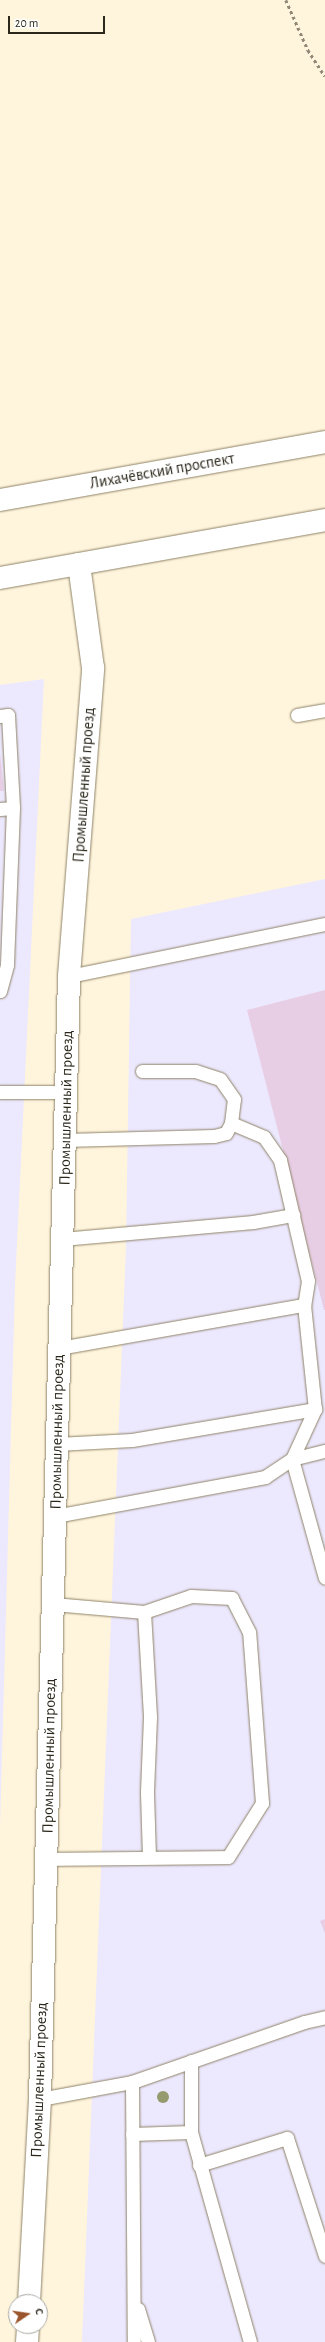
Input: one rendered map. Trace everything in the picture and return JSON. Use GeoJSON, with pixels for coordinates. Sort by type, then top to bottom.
{"type":"FeatureCollection","features":[{"type":"Feature","properties":{"kind":"street","name":"Лихачёвский проспект"},"geometry":{"type":"LineString","coordinates":[[0,500],[325,442]]}},
{"type":"Feature","properties":{"kind":"street"},"geometry":{"type":"LineString","coordinates":[[0,578],[325,520]]}},
{"type":"Feature","properties":{"kind":"street","name":"Промышленный проезд"},"geometry":{"type":"LineString","coordinates":[[29,2294],[40,2099],[69,976],[93,668],[79,564]]}},
{"type":"Feature","properties":{"kind":"lane"},"geometry":{"type":"LineString","coordinates":[[296,715],[325,710]]}},
{"type":"Feature","properties":{"kind":"lane"},"geometry":{"type":"LineString","coordinates":[[0,716],[8,715],[13,808],[5,903],[7,965],[0,991]]}},
{"type":"Feature","properties":{"kind":"lane"},"geometry":{"type":"LineString","coordinates":[[0,809],[13,808]]}},
{"type":"Feature","properties":{"kind":"lane"},"geometry":{"type":"LineString","coordinates":[[69,976],[325,924]]}},
{"type":"Feature","properties":{"kind":"lane"},"geometry":{"type":"LineString","coordinates":[[65,1140],[214,1136],[226,1133],[232,1124],[234,1099],[220,1080],[194,1071],[142,1071]]}},
{"type":"Feature","properties":{"kind":"lane"},"geometry":{"type":"LineString","coordinates":[[0,1092],[66,1092]]}},
{"type":"Feature","properties":{"kind":"lane"},"geometry":{"type":"LineString","coordinates":[[232,1124],[264,1137],[273,1146],[280,1160],[308,1281],[304,1305],[315,1408],[292,1459],[325,1578]]}},
{"type":"Feature","properties":{"kind":"lane"},"geometry":{"type":"LineString","coordinates":[[62,1239],[253,1222],[293,1215]]}},
{"type":"Feature","properties":{"kind":"lane"},"geometry":{"type":"LineString","coordinates":[[59,1348],[304,1305]]}},
{"type":"Feature","properties":{"kind":"lane"},"geometry":{"type":"LineString","coordinates":[[57,1444],[132,1440],[315,1408]]}},
{"type":"Feature","properties":{"kind":"lane"},"geometry":{"type":"LineString","coordinates":[[55,1516],[265,1477],[292,1459],[325,1451]]}},
{"type":"Feature","properties":{"kind":"lane"},"geometry":{"type":"LineString","coordinates":[[46,1859],[228,1856],[262,1803],[248,1632],[232,1598],[191,1596],[144,1612],[53,1604]]}},
{"type":"Feature","properties":{"kind":"lane"},"geometry":{"type":"LineString","coordinates":[[144,1612],[150,1717],[147,1793],[149,1857]]}},
{"type":"Feature","properties":{"kind":"lane"},"geometry":{"type":"LineString","coordinates":[[40,2099],[132,2082],[304,2022],[325,2017]]}},
{"type":"Feature","properties":{"kind":"lane"},"geometry":{"type":"LineString","coordinates":[[190,2061],[191,2132],[199,2165],[250,2342]]}},
{"type":"Feature","properties":{"kind":"lane"},"geometry":{"type":"LineString","coordinates":[[132,2082],[134,2342]]}},
{"type":"Feature","properties":{"kind":"lane"},"geometry":{"type":"LineString","coordinates":[[132,2134],[191,2132]]}},
{"type":"Feature","properties":{"kind":"lane"},"geometry":{"type":"LineString","coordinates":[[199,2165],[286,2138],[325,2256]]}},
{"type":"Feature","properties":{"kind":"lane"},"geometry":{"type":"LineString","coordinates":[[134,2294],[148,2342]]}},
{"type":"Feature","properties":{"kind":"path"},"geometry":{"type":"LineString","coordinates":[[286,0],[308,50],[325,76]]}},
{"type":"Feature","properties":{"kind":"shaded area"},"geometry":{"type":"Polygon","coordinates":[[[44,679],[15,1285],[0,1828],[0,685],[44,679]]]}},
{"type":"Feature","properties":{"kind":"shaded area"},"geometry":{"type":"Polygon","coordinates":[[[325,879],[325,2342],[82,2342],[126,1246],[131,919],[325,879]]]}},
{"type":"Feature","properties":{"kind":"building"},"geometry":{"type":"Polygon","coordinates":[[[0,753],[4,791],[0,791],[0,753]]]}},
{"type":"Feature","properties":{"kind":"building"},"geometry":{"type":"Polygon","coordinates":[[[325,990],[325,1310],[324,1310],[247,1010],[325,990]]]}},
{"type":"Feature","properties":{"kind":"building"},"geometry":{"type":"Polygon","coordinates":[[[325,1919],[325,1933],[320,1921],[325,1919]]]}}]}
